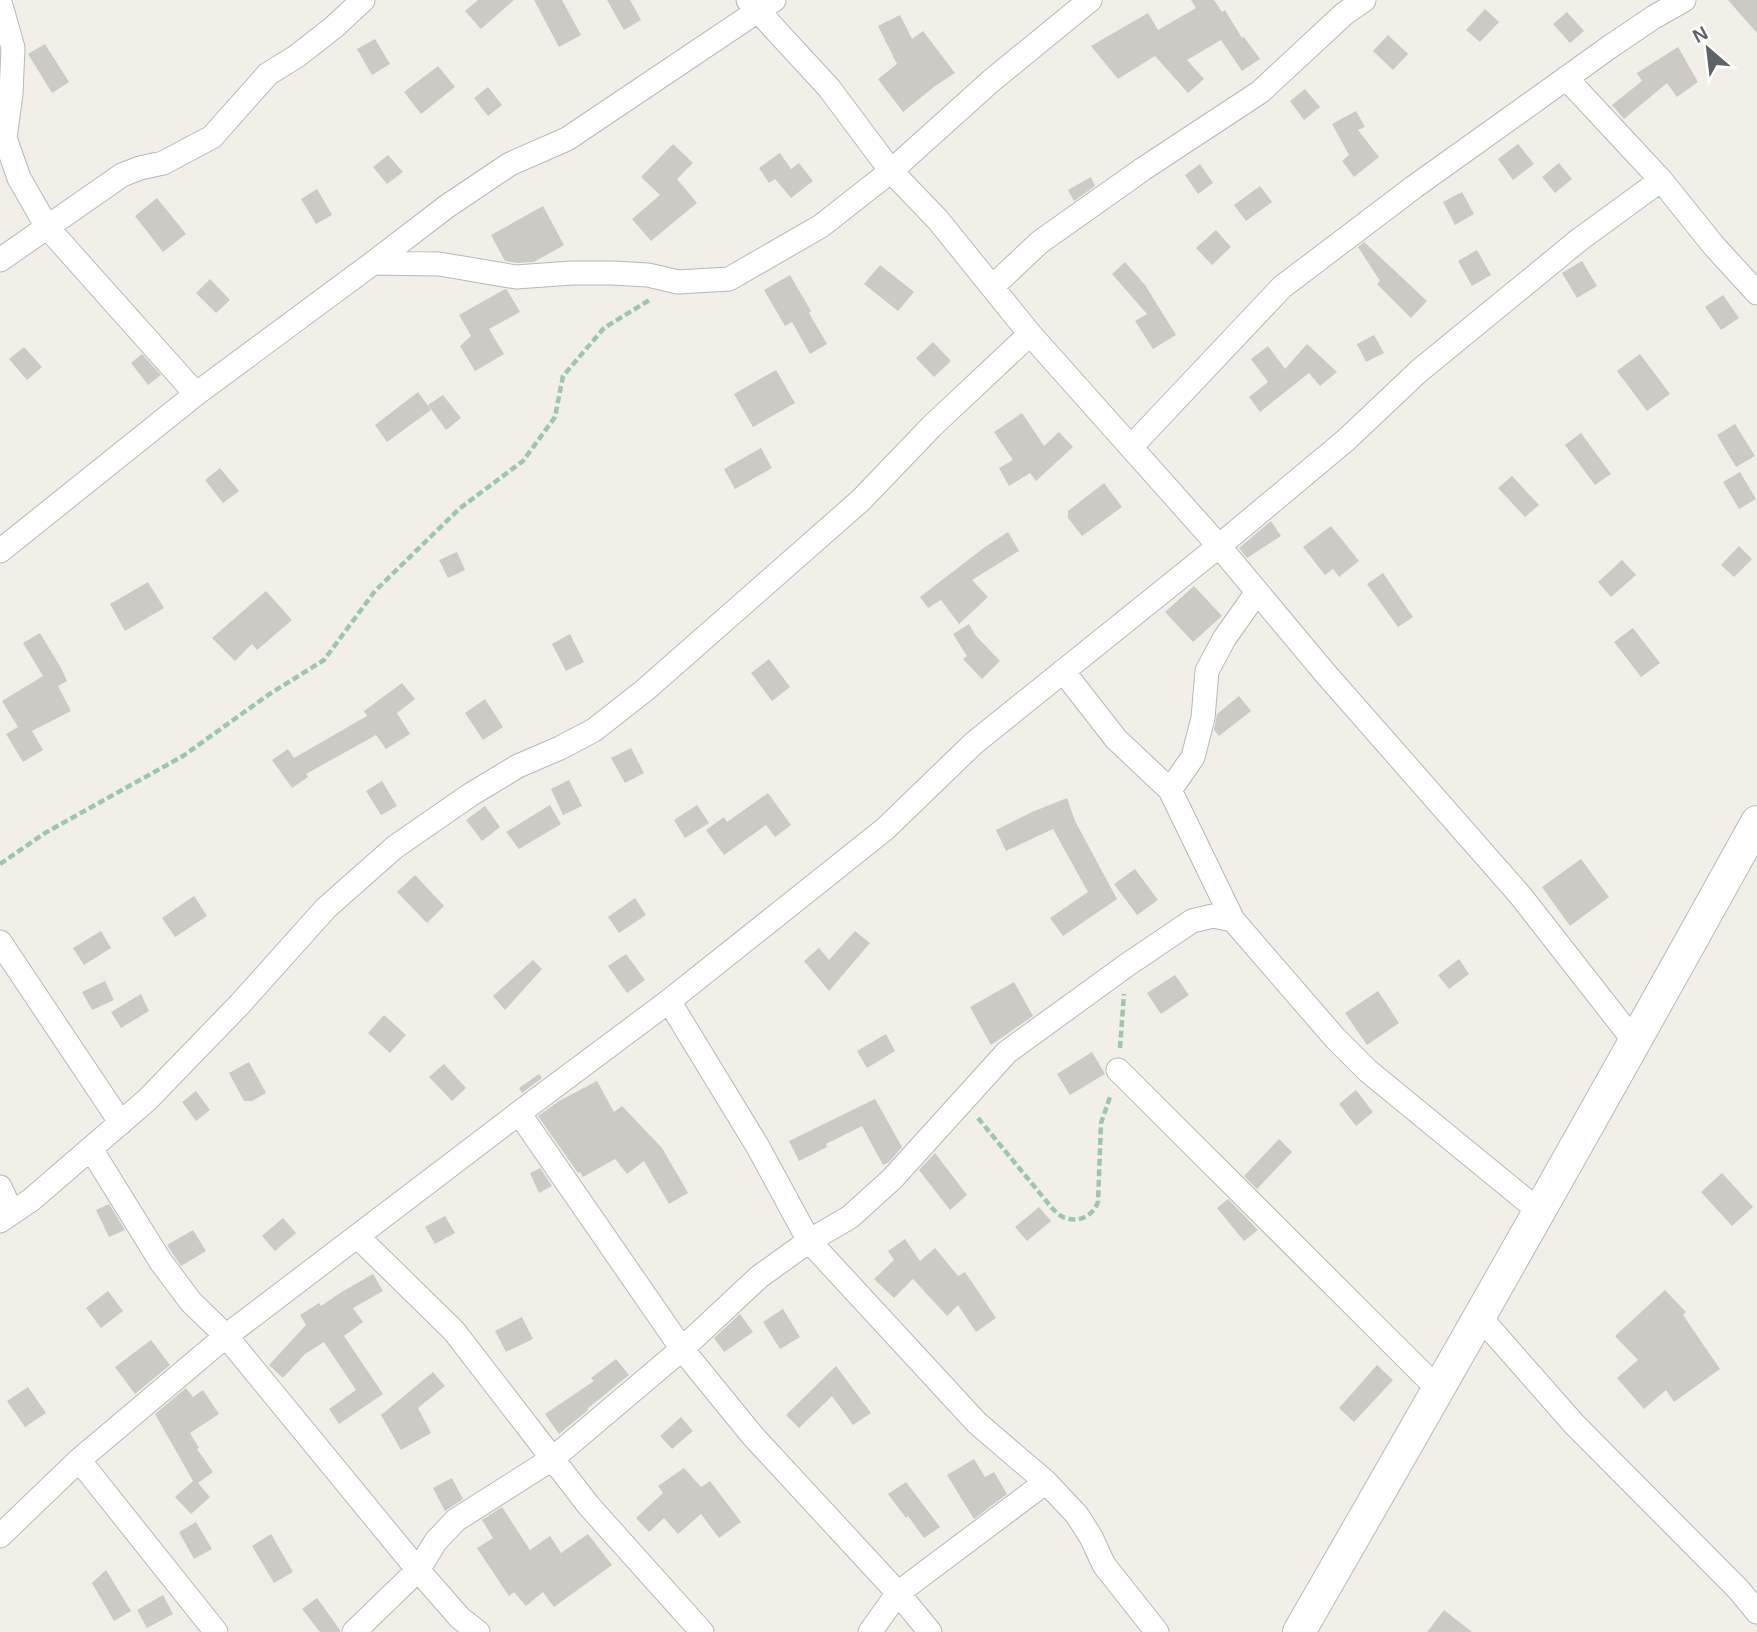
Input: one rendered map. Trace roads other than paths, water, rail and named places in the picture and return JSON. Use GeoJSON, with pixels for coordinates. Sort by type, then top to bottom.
{"type":"FeatureCollection","features":[{"type":"Feature","properties":{"kind":"street"},"geometry":{"type":"LineString","coordinates":[[0,260],[122,175],[163,163],[212,137],[268,74],[297,56],[363,0]]}},
{"type":"Feature","properties":{"kind":"street"},"geometry":{"type":"LineString","coordinates":[[373,263],[439,264],[516,277],[572,273],[648,275],[678,282],[729,279],[821,226],[891,171],[991,81],[1090,0]]}},
{"type":"Feature","properties":{"kind":"street"},"geometry":{"type":"LineString","coordinates":[[992,287],[1040,242],[1260,92],[1327,29],[1364,0]]}},
{"type":"Feature","properties":{"kind":"street"},"geometry":{"type":"LineString","coordinates":[[1131,447],[1282,287],[1414,187],[1566,78],[1654,17],[1684,0]]}},
{"type":"Feature","properties":{"kind":"street"},"geometry":{"type":"LineString","coordinates":[[0,2],[13,48],[5,138],[19,178],[47,226],[196,394]]}},
{"type":"Feature","properties":{"kind":"street"},"geometry":{"type":"LineString","coordinates":[[0,551],[196,394],[446,207],[510,164],[567,139],[760,4],[829,88],[891,171],[938,220],[1030,334],[1219,546],[1325,673],[1520,895],[1635,1042]]}},
{"type":"Feature","properties":{"kind":"street"},"geometry":{"type":"LineString","coordinates":[[1566,78],[1661,180],[1714,246],[1757,293]]}},
{"type":"Feature","properties":{"kind":"street"},"geometry":{"type":"LineString","coordinates":[[0,1536],[79,1460],[226,1336],[669,1001],[885,830],[974,743],[1346,440],[1419,371],[1579,240],[1661,180]]}},
{"type":"Feature","properties":{"kind":"street"},"geometry":{"type":"LineString","coordinates":[[0,1187],[6,1217],[31,1200],[147,1100],[231,1014],[326,908],[395,847],[470,795],[518,766],[594,730],[645,690],[861,500],[932,426],[1030,334]]}},
{"type":"Feature","properties":{"kind":"street"},"geometry":{"type":"LineString","coordinates":[[1170,790],[1193,757],[1203,718],[1207,671],[1224,639],[1257,592]]}},
{"type":"Feature","properties":{"kind":"street"},"geometry":{"type":"LineString","coordinates":[[1063,671],[1116,739],[1170,790],[1233,920],[1335,1038],[1368,1071],[1539,1211]]}},
{"type":"Feature","properties":{"kind":"street"},"geometry":{"type":"LineString","coordinates":[[1299,1632],[1757,822]]}},
{"type":"Feature","properties":{"kind":"street"},"geometry":{"type":"LineString","coordinates":[[354,1632],[418,1570],[436,1541],[456,1521],[552,1459],[682,1349],[758,1277],[850,1217],[892,1179],[1007,1052],[1192,921],[1213,916],[1233,920]]}},
{"type":"Feature","properties":{"kind":"street"},"geometry":{"type":"LineString","coordinates":[[0,942],[121,1123]]}},
{"type":"Feature","properties":{"kind":"street"},"geometry":{"type":"LineString","coordinates":[[669,1001],[758,1147],[810,1241],[977,1423],[1046,1482],[1077,1515],[1104,1565],[1157,1632]]}},
{"type":"Feature","properties":{"kind":"street"},"geometry":{"type":"LineString","coordinates":[[1118,1070],[1438,1389]]}},
{"type":"Feature","properties":{"kind":"street"},"geometry":{"type":"LineString","coordinates":[[519,1113],[682,1349],[752,1435],[898,1593],[930,1632]]}},
{"type":"Feature","properties":{"kind":"street"},"geometry":{"type":"LineString","coordinates":[[91,1149],[161,1262],[191,1302],[226,1336],[418,1570],[460,1618],[478,1632]]}},
{"type":"Feature","properties":{"kind":"street"},"geometry":{"type":"LineString","coordinates":[[357,1236],[454,1331],[589,1506],[702,1632]]}},
{"type":"Feature","properties":{"kind":"street"},"geometry":{"type":"LineString","coordinates":[[1479,1317],[1573,1424],[1739,1590],[1757,1612]]}},
{"type":"Feature","properties":{"kind":"street"},"geometry":{"type":"LineString","coordinates":[[79,1460],[215,1632]]}},
{"type":"Feature","properties":{"kind":"street"},"geometry":{"type":"LineString","coordinates":[[870,1632],[898,1593],[1046,1482]]}}]}
